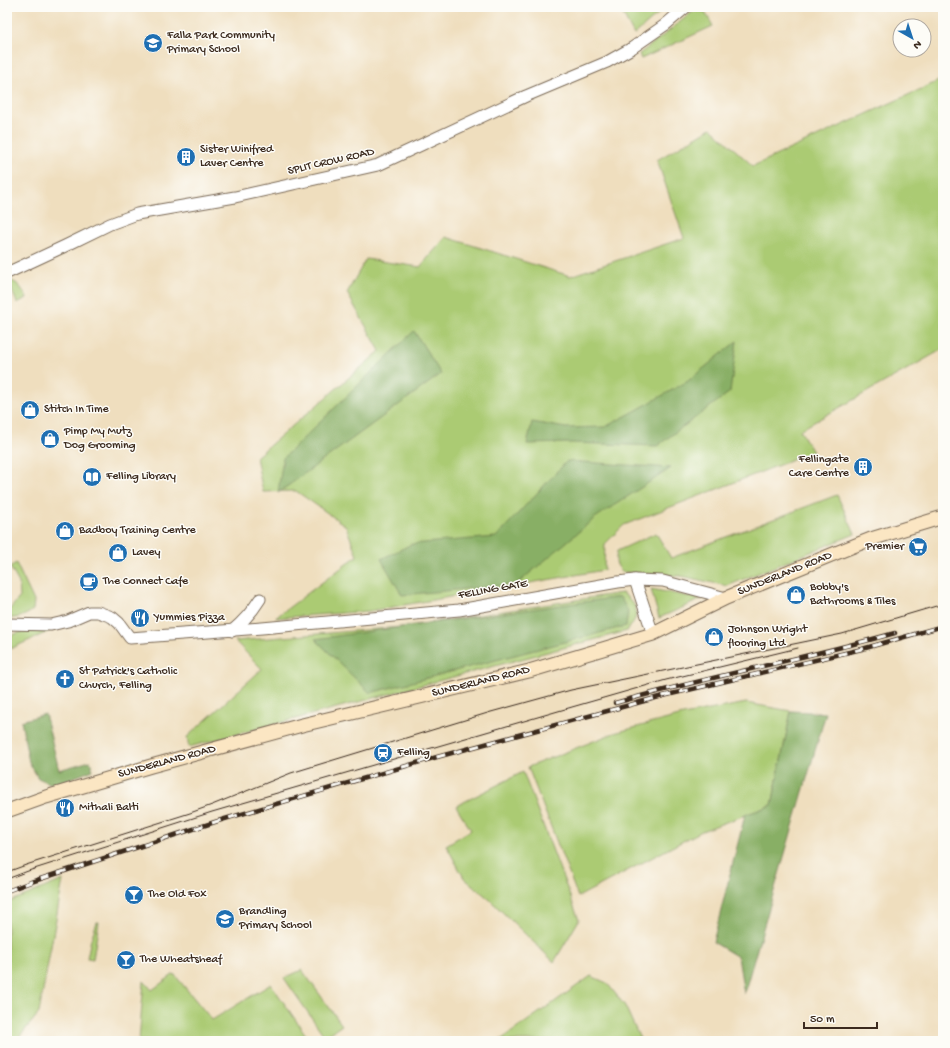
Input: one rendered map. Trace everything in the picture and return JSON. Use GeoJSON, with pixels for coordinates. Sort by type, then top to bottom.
{"type":"FeatureCollection","features":[{"type":"Feature","properties":{"kind":"main road","name":"SUNDERLAND ROAD"},"geometry":{"type":"LineString","coordinates":[[7,811],[46,797],[151,766],[302,725],[529,671],[653,634],[726,598],[862,543],[943,517]]}},
{"type":"Feature","properties":{"kind":"street","name":"SPLIT CROW ROAD"},"geometry":{"type":"LineString","coordinates":[[7,273],[110,224],[137,214],[235,197],[378,165],[526,96],[607,62],[632,48],[666,25],[686,7]]}},
{"type":"Feature","properties":{"kind":"street","name":"FELLING GATE"},"geometry":{"type":"LineString","coordinates":[[7,624],[51,625],[68,621],[89,612],[98,612],[112,617],[130,638],[262,628],[459,610],[635,580],[663,582],[726,598]]}},
{"type":"Feature","properties":{"kind":"street"},"geometry":{"type":"LineString","coordinates":[[635,580],[653,634]]}},
{"type":"Feature","properties":{"kind":"street"},"geometry":{"type":"LineString","coordinates":[[232,630],[244,621],[260,599]]}},
{"type":"Feature","properties":{"kind":"green space"},"geometry":{"type":"Polygon","coordinates":[[[619,7],[666,7],[634,35],[619,7]]]}},
{"type":"Feature","properties":{"kind":"green space"},"geometry":{"type":"Polygon","coordinates":[[[698,10],[705,12],[713,26],[641,59],[639,54],[691,13],[698,10]]]}},
{"type":"Feature","properties":{"kind":"green space"},"geometry":{"type":"Polygon","coordinates":[[[943,79],[943,349],[800,430],[813,452],[624,525],[605,544],[604,570],[370,611],[275,618],[357,556],[346,526],[296,491],[263,492],[256,457],[380,351],[347,293],[366,259],[420,267],[446,237],[570,276],[684,238],[657,160],[711,128],[753,166],[943,79]]]}},
{"type":"Feature","properties":{"kind":"green space"},"geometry":{"type":"Polygon","coordinates":[[[12,281],[23,290],[27,298],[17,303],[10,284],[12,281]]]}},
{"type":"Feature","properties":{"kind":"green space"},"geometry":{"type":"Polygon","coordinates":[[[414,331],[441,374],[278,493],[283,458],[414,331]]]}},
{"type":"Feature","properties":{"kind":"green space"},"geometry":{"type":"Polygon","coordinates":[[[737,341],[730,392],[657,446],[572,443],[527,444],[532,422],[566,428],[605,427],[688,381],[737,341]]]}},
{"type":"Feature","properties":{"kind":"green space"},"geometry":{"type":"Polygon","coordinates":[[[567,461],[671,468],[595,518],[517,584],[402,595],[381,559],[412,544],[496,537],[567,461]]]}},
{"type":"Feature","properties":{"kind":"green space"},"geometry":{"type":"Polygon","coordinates":[[[837,495],[855,534],[727,586],[681,576],[623,572],[616,563],[617,551],[656,533],[671,558],[837,495]]]}},
{"type":"Feature","properties":{"kind":"green space"},"geometry":{"type":"Polygon","coordinates":[[[16,563],[34,601],[33,610],[21,617],[7,618],[7,611],[20,597],[19,583],[10,567],[16,563]]]}},
{"type":"Feature","properties":{"kind":"green space"},"geometry":{"type":"Polygon","coordinates":[[[651,589],[702,599],[659,618],[651,589]]]}},
{"type":"Feature","properties":{"kind":"green space"},"geometry":{"type":"Polygon","coordinates":[[[622,593],[632,602],[636,610],[635,620],[627,631],[189,747],[187,737],[262,669],[235,641],[401,627],[622,593]]]}},
{"type":"Feature","properties":{"kind":"green space"},"geometry":{"type":"Polygon","coordinates":[[[620,597],[628,611],[626,626],[370,693],[315,639],[620,597]]]}},
{"type":"Feature","properties":{"kind":"green space"},"geometry":{"type":"Polygon","coordinates":[[[52,630],[8,650],[7,643],[10,637],[15,634],[30,631],[52,630]]]}},
{"type":"Feature","properties":{"kind":"green space"},"geometry":{"type":"Polygon","coordinates":[[[746,703],[791,711],[772,805],[702,831],[578,897],[528,767],[614,733],[683,715],[746,703]]]}},
{"type":"Feature","properties":{"kind":"green space"},"geometry":{"type":"Polygon","coordinates":[[[791,711],[826,713],[744,994],[738,957],[713,942],[745,815],[772,805],[791,711]]]}},
{"type":"Feature","properties":{"kind":"green space"},"geometry":{"type":"Polygon","coordinates":[[[45,714],[59,770],[90,761],[93,770],[54,785],[38,778],[29,762],[21,721],[45,714]]]}},
{"type":"Feature","properties":{"kind":"green space"},"geometry":{"type":"Polygon","coordinates":[[[523,772],[579,920],[554,962],[489,899],[464,878],[446,845],[471,830],[456,806],[523,772]]]}},
{"type":"Feature","properties":{"kind":"green space"},"geometry":{"type":"Polygon","coordinates":[[[63,880],[39,1013],[16,1041],[7,1041],[7,903],[63,880]]]}},
{"type":"Feature","properties":{"kind":"green space"},"geometry":{"type":"Polygon","coordinates":[[[97,922],[99,922],[93,959],[87,958],[91,939],[97,922]]]}},
{"type":"Feature","properties":{"kind":"green space"},"geometry":{"type":"Polygon","coordinates":[[[302,970],[342,1025],[325,1037],[284,978],[302,970]]]}},
{"type":"Feature","properties":{"kind":"green space"},"geometry":{"type":"Polygon","coordinates":[[[174,974],[212,1020],[271,984],[310,1041],[139,1041],[144,981],[152,990],[174,974]]]}},
{"type":"Feature","properties":{"kind":"green space"},"geometry":{"type":"Polygon","coordinates":[[[591,976],[607,983],[625,1006],[641,1041],[499,1041],[591,976]]]}},
{"type":"Feature","properties":{"kind":"tram line"},"geometry":{"type":"LineString","coordinates":[[7,872],[190,813],[291,773],[491,712],[571,690],[842,634],[943,604]]}},
{"type":"Feature","properties":{"kind":"tram line"},"geometry":{"type":"LineString","coordinates":[[7,879],[212,812],[666,680],[798,648]]}},
{"type":"Feature","properties":{"kind":"railway"},"geometry":{"type":"LineString","coordinates":[[7,891],[218,821],[437,757],[663,696],[862,649],[943,626]]}},
{"type":"Feature","properties":{"kind":"railway"},"geometry":{"type":"LineString","coordinates":[[615,703],[895,633]]}},
{"type":"Feature","properties":{"kind":"place","name":"Falla Park Community Primary School"},"geometry":{"type":"Point","coordinates":[153,43]}},
{"type":"Feature","properties":{"kind":"place","name":"Sister Winifred Laver Centre"},"geometry":{"type":"Point","coordinates":[186,157]}},
{"type":"Feature","properties":{"kind":"place","name":"Stitch In Time"},"geometry":{"type":"Point","coordinates":[30,410]}},
{"type":"Feature","properties":{"kind":"place","name":"Pimp My Mutz Dog Grooming"},"geometry":{"type":"Point","coordinates":[50,439]}},
{"type":"Feature","properties":{"kind":"place","name":"Fellingate Care Centre"},"geometry":{"type":"Point","coordinates":[863,467]}},
{"type":"Feature","properties":{"kind":"place","name":"Felling Library"},"geometry":{"type":"Point","coordinates":[92,477]}},
{"type":"Feature","properties":{"kind":"place","name":"Badboy Training Centre"},"geometry":{"type":"Point","coordinates":[65,531]}},
{"type":"Feature","properties":{"kind":"place","name":"Premier"},"geometry":{"type":"Point","coordinates":[918,547]}},
{"type":"Feature","properties":{"kind":"place","name":"Lavey"},"geometry":{"type":"Point","coordinates":[118,553]}},
{"type":"Feature","properties":{"kind":"place","name":"The Connect Cafe"},"geometry":{"type":"Point","coordinates":[89,582]}},
{"type":"Feature","properties":{"kind":"place","name":"Bobby's Bathrooms & Tiles"},"geometry":{"type":"Point","coordinates":[796,595]}},
{"type":"Feature","properties":{"kind":"place","name":"Yummies Pizza"},"geometry":{"type":"Point","coordinates":[140,618]}},
{"type":"Feature","properties":{"kind":"place","name":"Johnson Wright flooring Ltd"},"geometry":{"type":"Point","coordinates":[714,637]}},
{"type":"Feature","properties":{"kind":"place","name":"St Patrick's Catholic Church, Felling"},"geometry":{"type":"Point","coordinates":[65,679]}},
{"type":"Feature","properties":{"kind":"place","name":"Felling"},"geometry":{"type":"Point","coordinates":[383,753]}},
{"type":"Feature","properties":{"kind":"place","name":"Mithali Balti"},"geometry":{"type":"Point","coordinates":[65,808]}},
{"type":"Feature","properties":{"kind":"place","name":"The Old Fox"},"geometry":{"type":"Point","coordinates":[134,895]}},
{"type":"Feature","properties":{"kind":"place","name":"Brandling Primary School"},"geometry":{"type":"Point","coordinates":[225,919]}},
{"type":"Feature","properties":{"kind":"place","name":"The Wheatsheaf"},"geometry":{"type":"Point","coordinates":[126,960]}}]}
